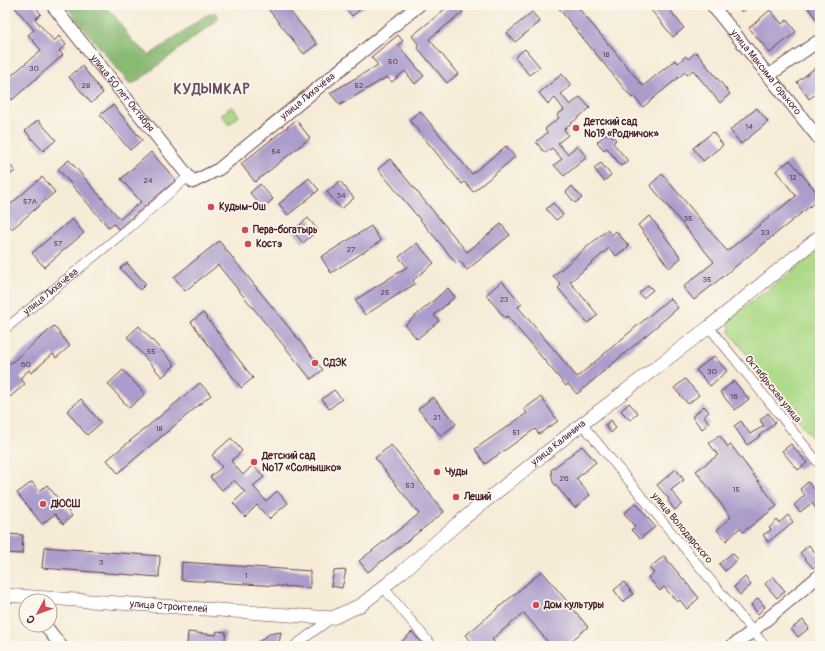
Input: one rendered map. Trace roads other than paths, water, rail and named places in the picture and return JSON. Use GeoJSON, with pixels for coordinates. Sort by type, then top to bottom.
{"type":"FeatureCollection","features":[{"type":"Feature","properties":{"kind":"main road","name":"улица Калинина"},"geometry":{"type":"LineString","coordinates":[[332,618],[361,605],[402,572],[458,523],[582,424],[709,327],[820,236]]}},
{"type":"Feature","properties":{"kind":"main road","name":"улица Строителей"},"geometry":{"type":"LineString","coordinates":[[5,595],[18,597]]}},
{"type":"Feature","properties":{"kind":"main road","name":"улица Строителей"},"geometry":{"type":"LineString","coordinates":[[58,600],[332,618]]}},
{"type":"Feature","properties":{"kind":"street","name":"улица 50 лет Октября"},"geometry":{"type":"LineString","coordinates":[[52,5],[191,179]]}},
{"type":"Feature","properties":{"kind":"street","name":"улица Лихачёва"},"geometry":{"type":"LineString","coordinates":[[5,330],[134,223],[191,179],[219,169],[419,5]]}},
{"type":"Feature","properties":{"kind":"street","name":"улица Максима Горького"},"geometry":{"type":"LineString","coordinates":[[712,5],[820,140]]}},
{"type":"Feature","properties":{"kind":"street"},"geometry":{"type":"LineString","coordinates":[[768,76],[820,40]]}},
{"type":"Feature","properties":{"kind":"street","name":"Октябрьская улица"},"geometry":{"type":"LineString","coordinates":[[709,327],[820,465]]}},
{"type":"Feature","properties":{"kind":"street","name":"улица Володарского"},"geometry":{"type":"LineString","coordinates":[[582,424],[765,646]]}},
{"type":"Feature","properties":{"kind":"street"},"geometry":{"type":"LineString","coordinates":[[732,646],[753,631],[820,575]]}},
{"type":"Feature","properties":{"kind":"street"},"geometry":{"type":"LineString","coordinates":[[383,587],[432,646]]}},
{"type":"Feature","properties":{"kind":"street","name":"улица Калинина"},"geometry":{"type":"LineString","coordinates":[[294,646],[332,618]]}},
{"type":"Feature","properties":{"kind":"street"},"geometry":{"type":"LineString","coordinates":[[51,633],[61,646]]}},
{"type":"Feature","properties":{"kind":"place","name":"Детский сад №19 «Родничок»"},"geometry":{"type":"Point","coordinates":[576,128]}},
{"type":"Feature","properties":{"kind":"place","name":"Кудым-Ош"},"geometry":{"type":"Point","coordinates":[211,207]}},
{"type":"Feature","properties":{"kind":"place","name":"Пера-богатырь"},"geometry":{"type":"Point","coordinates":[245,230]}},
{"type":"Feature","properties":{"kind":"place","name":"Костэ"},"geometry":{"type":"Point","coordinates":[248,244]}},
{"type":"Feature","properties":{"kind":"place","name":"СДЭК"},"geometry":{"type":"Point","coordinates":[315,363]}},
{"type":"Feature","properties":{"kind":"place","name":"Детский сад №17 «Солнышко»"},"geometry":{"type":"Point","coordinates":[254,462]}},
{"type":"Feature","properties":{"kind":"place","name":"Чуды"},"geometry":{"type":"Point","coordinates":[437,472]}},
{"type":"Feature","properties":{"kind":"place","name":"Леший"},"geometry":{"type":"Point","coordinates":[456,497]}},
{"type":"Feature","properties":{"kind":"place","name":"ДЮСШ"},"geometry":{"type":"Point","coordinates":[43,504]}},
{"type":"Feature","properties":{"kind":"place","name":"Дом культуры"},"geometry":{"type":"Point","coordinates":[536,605]}},
{"type":"Feature","properties":{"kind":"district","name":"КУДЫМКАР"},"geometry":{"type":"Point","coordinates":[212,89]}}]}
